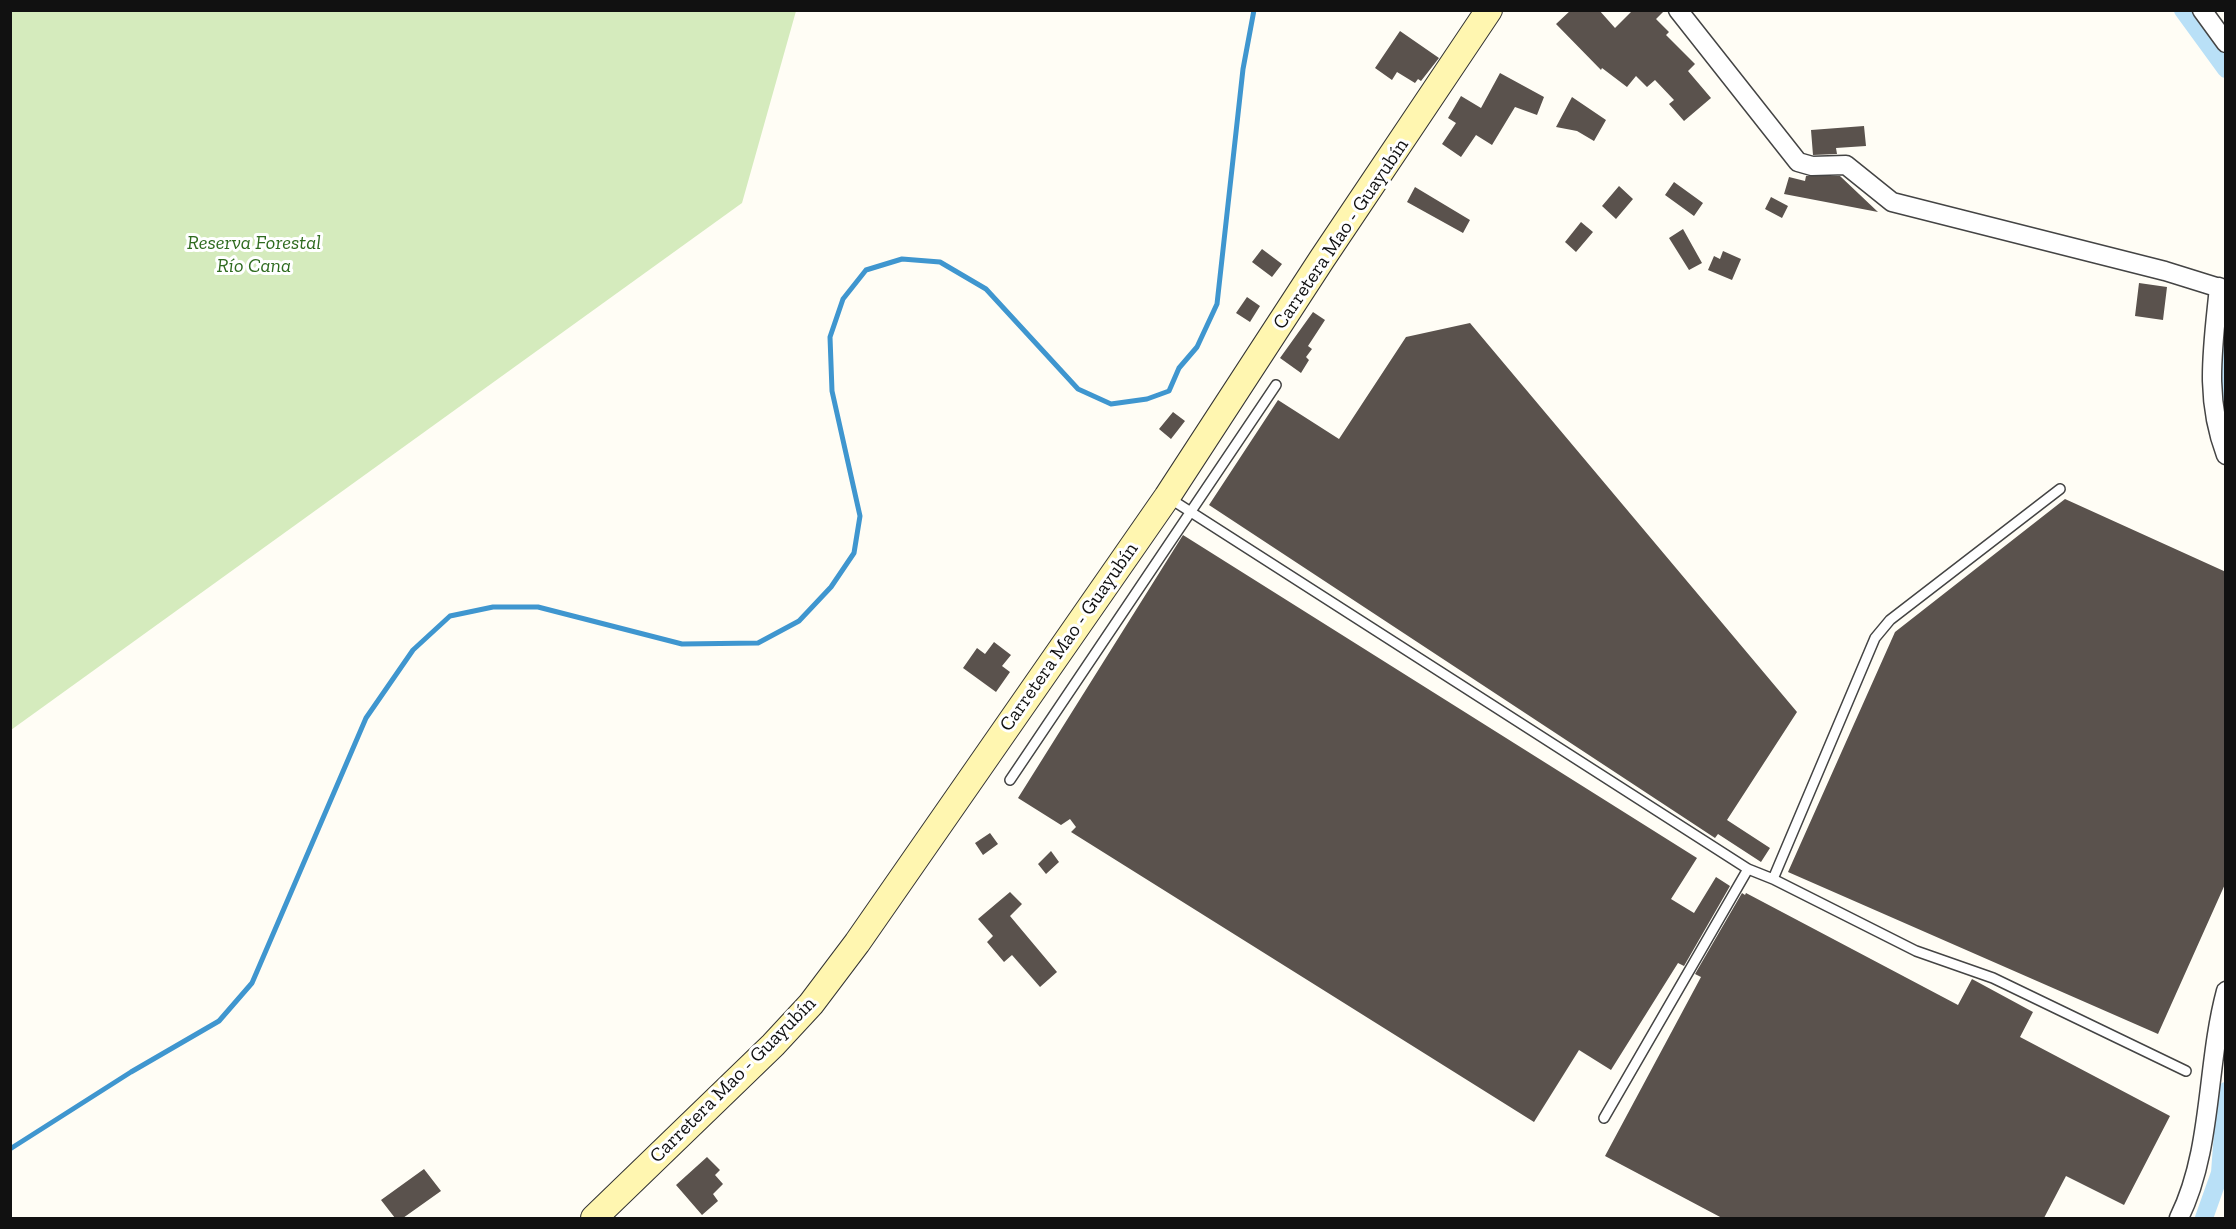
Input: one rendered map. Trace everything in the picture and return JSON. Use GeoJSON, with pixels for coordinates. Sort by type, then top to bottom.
{"type":"FeatureCollection","features":[{"type":"Feature","properties":{"kind":"main road","name":"Carretera Mao - Guayubín"},"geometry":{"type":"LineString","coordinates":[[594,1218],[772,1045],[810,1004],[864,933],[1167,497],[1322,259],[1489,10]]}},
{"type":"Feature","properties":{"kind":"street"},"geometry":{"type":"LineString","coordinates":[[1678,10],[1798,162],[1812,166],[1846,165],[1892,202],[2222,288],[2210,393],[2215,428],[2226,455]]}},
{"type":"Feature","properties":{"kind":"street"},"geometry":{"type":"LineString","coordinates":[[2202,10],[2226,43]]}},
{"type":"Feature","properties":{"kind":"street"},"geometry":{"type":"LineString","coordinates":[[2179,1218],[2196,1170],[2215,1041],[2226,991]]}},
{"type":"Feature","properties":{"kind":"lane"},"geometry":{"type":"LineString","coordinates":[[1010,780],[1276,385]]}},
{"type":"Feature","properties":{"kind":"lane"},"geometry":{"type":"LineString","coordinates":[[1773,879],[1875,638],[1890,620],[2060,489]]}},
{"type":"Feature","properties":{"kind":"lane"},"geometry":{"type":"LineString","coordinates":[[1167,497],[1748,869],[1773,879],[1916,951],[1993,978],[2186,1071]]}},
{"type":"Feature","properties":{"kind":"lane"},"geometry":{"type":"LineString","coordinates":[[1604,1118],[1748,869]]}},
{"type":"Feature","properties":{"kind":"green space","name":"Reserva Forestal Río Cana"},"geometry":{"type":"Polygon","coordinates":[[[11,10],[796,11],[742,203],[11,730],[11,10]]]}},
{"type":"Feature","properties":{"kind":"building"},"geometry":{"type":"Polygon","coordinates":[[[1571,10],[1599,10],[1615,28],[1633,10],[1665,10],[1656,19],[1669,32],[1666,35],[1695,64],[1688,71],[1711,98],[1684,121],[1669,104],[1674,100],[1655,80],[1647,87],[1636,76],[1627,87],[1602,68],[1601,70],[1556,24],[1571,10]]]}},
{"type":"Feature","properties":{"kind":"building"},"geometry":{"type":"Polygon","coordinates":[[[1400,31],[1439,58],[1421,81],[1418,79],[1415,83],[1397,72],[1392,80],[1375,68],[1400,31]]]}},
{"type":"Feature","properties":{"kind":"building"},"geometry":{"type":"Polygon","coordinates":[[[1500,73],[1544,97],[1537,115],[1515,107],[1492,145],[1476,135],[1461,157],[1442,144],[1456,123],[1448,118],[1461,96],[1481,108],[1500,73]]]}},
{"type":"Feature","properties":{"kind":"building"},"geometry":{"type":"Polygon","coordinates":[[[1572,97],[1606,120],[1594,141],[1577,131],[1556,127],[1572,97]]]}},
{"type":"Feature","properties":{"kind":"building"},"geometry":{"type":"Polygon","coordinates":[[[1864,126],[1866,146],[1836,148],[1837,154],[1813,155],[1811,130],[1864,126]]]}},
{"type":"Feature","properties":{"kind":"building"},"geometry":{"type":"Polygon","coordinates":[[[1806,176],[1840,176],[1878,212],[1784,194],[1789,177],[1805,181],[1806,176]]]}},
{"type":"Feature","properties":{"kind":"building"},"geometry":{"type":"Polygon","coordinates":[[[1674,182],[1703,203],[1694,216],[1665,195],[1674,182]]]}},
{"type":"Feature","properties":{"kind":"building"},"geometry":{"type":"Polygon","coordinates":[[[1619,186],[1633,199],[1616,219],[1602,206],[1619,186]]]}},
{"type":"Feature","properties":{"kind":"building"},"geometry":{"type":"Polygon","coordinates":[[[1415,187],[1470,220],[1463,233],[1407,202],[1415,187]]]}},
{"type":"Feature","properties":{"kind":"building"},"geometry":{"type":"Polygon","coordinates":[[[1771,197],[1788,206],[1782,218],[1765,209],[1771,197]]]}},
{"type":"Feature","properties":{"kind":"building"},"geometry":{"type":"Polygon","coordinates":[[[1581,222],[1593,232],[1576,252],[1565,242],[1581,222]]]}},
{"type":"Feature","properties":{"kind":"building"},"geometry":{"type":"Polygon","coordinates":[[[1683,229],[1702,263],[1689,270],[1669,238],[1683,229]]]}},
{"type":"Feature","properties":{"kind":"building"},"geometry":{"type":"Polygon","coordinates":[[[1262,249],[1282,264],[1272,277],[1252,262],[1262,249]]]}},
{"type":"Feature","properties":{"kind":"building"},"geometry":{"type":"Polygon","coordinates":[[[1723,251],[1741,259],[1732,280],[1708,270],[1714,256],[1720,259],[1723,251]]]}},
{"type":"Feature","properties":{"kind":"building"},"geometry":{"type":"Polygon","coordinates":[[[2139,283],[2167,287],[2163,320],[2135,316],[2139,283]]]}},
{"type":"Feature","properties":{"kind":"building"},"geometry":{"type":"Polygon","coordinates":[[[1247,297],[1260,306],[1250,322],[1236,313],[1247,297]]]}},
{"type":"Feature","properties":{"kind":"building"},"geometry":{"type":"Polygon","coordinates":[[[1313,312],[1325,320],[1308,346],[1312,349],[1306,357],[1309,360],[1301,373],[1280,358],[1313,312]]]}},
{"type":"Feature","properties":{"kind":"building"},"geometry":{"type":"Polygon","coordinates":[[[1470,323],[1797,712],[1727,820],[1770,848],[1761,862],[1718,834],[1715,838],[1209,505],[1278,400],[1339,439],[1406,337],[1470,323]]]}},
{"type":"Feature","properties":{"kind":"building"},"geometry":{"type":"Polygon","coordinates":[[[1173,412],[1185,421],[1171,439],[1159,429],[1173,412]]]}},
{"type":"Feature","properties":{"kind":"building"},"geometry":{"type":"Polygon","coordinates":[[[2065,499],[2226,572],[2226,882],[2158,1034],[1788,872],[1895,632],[2065,499]]]}},
{"type":"Feature","properties":{"kind":"building"},"geometry":{"type":"Polygon","coordinates":[[[1183,535],[1697,858],[1671,899],[1694,913],[1716,877],[1730,886],[1684,966],[1678,963],[1611,1070],[1579,1050],[1534,1122],[1071,832],[1076,827],[1070,819],[1061,825],[1018,798],[1183,535]]]}},
{"type":"Feature","properties":{"kind":"building"},"geometry":{"type":"Polygon","coordinates":[[[994,642],[1011,655],[1002,666],[1010,672],[996,692],[963,668],[977,648],[985,654],[994,642]]]}},
{"type":"Feature","properties":{"kind":"building"},"geometry":{"type":"Polygon","coordinates":[[[990,833],[998,844],[983,855],[975,843],[990,833]]]}},
{"type":"Feature","properties":{"kind":"building"},"geometry":{"type":"Polygon","coordinates":[[[1051,851],[1059,862],[1046,874],[1038,864],[1051,851]]]}},
{"type":"Feature","properties":{"kind":"building"},"geometry":{"type":"Polygon","coordinates":[[[1010,892],[1022,904],[1010,916],[1057,972],[1040,987],[1012,955],[1004,962],[987,942],[993,936],[978,919],[1010,892]]]}},
{"type":"Feature","properties":{"kind":"building"},"geometry":{"type":"Polygon","coordinates":[[[1742,893],[1745,895],[1746,893],[1958,1005],[1972,979],[2033,1012],[2020,1037],[2170,1116],[2124,1205],[2066,1176],[2044,1218],[1722,1218],[1605,1156],[1701,977],[1695,974],[1742,893]]]}},
{"type":"Feature","properties":{"kind":"building"},"geometry":{"type":"Polygon","coordinates":[[[707,1157],[720,1170],[715,1175],[723,1184],[713,1194],[718,1201],[702,1215],[676,1185],[707,1157]]]}},
{"type":"Feature","properties":{"kind":"building"},"geometry":{"type":"Polygon","coordinates":[[[424,1169],[441,1191],[403,1218],[395,1218],[381,1200],[424,1169]]]}},
{"type":"Feature","properties":{"kind":"waterway"},"geometry":{"type":"LineString","coordinates":[[10,1149],[131,1072],[219,1021],[252,983],[366,718],[413,650],[450,616],[493,607],[538,607],[682,644],[758,643],[799,621],[831,587],[854,553],[860,516],[832,391],[830,337],[843,299],[866,270],[902,259],[940,262],[986,289],[1078,389],[1111,404],[1147,399],[1169,391],[1179,368],[1197,347],[1217,304],[1243,69],[1254,10]]}},
{"type":"Feature","properties":{"kind":"waterway"},"geometry":{"type":"LineString","coordinates":[[2183,10],[2226,69]]}},
{"type":"Feature","properties":{"kind":"waterway"},"geometry":{"type":"LineString","coordinates":[[2226,345],[2220,378],[2226,418]]}},
{"type":"Feature","properties":{"kind":"waterway"},"geometry":{"type":"LineString","coordinates":[[2204,1218],[2220,1173],[2226,1091]]}}]}
